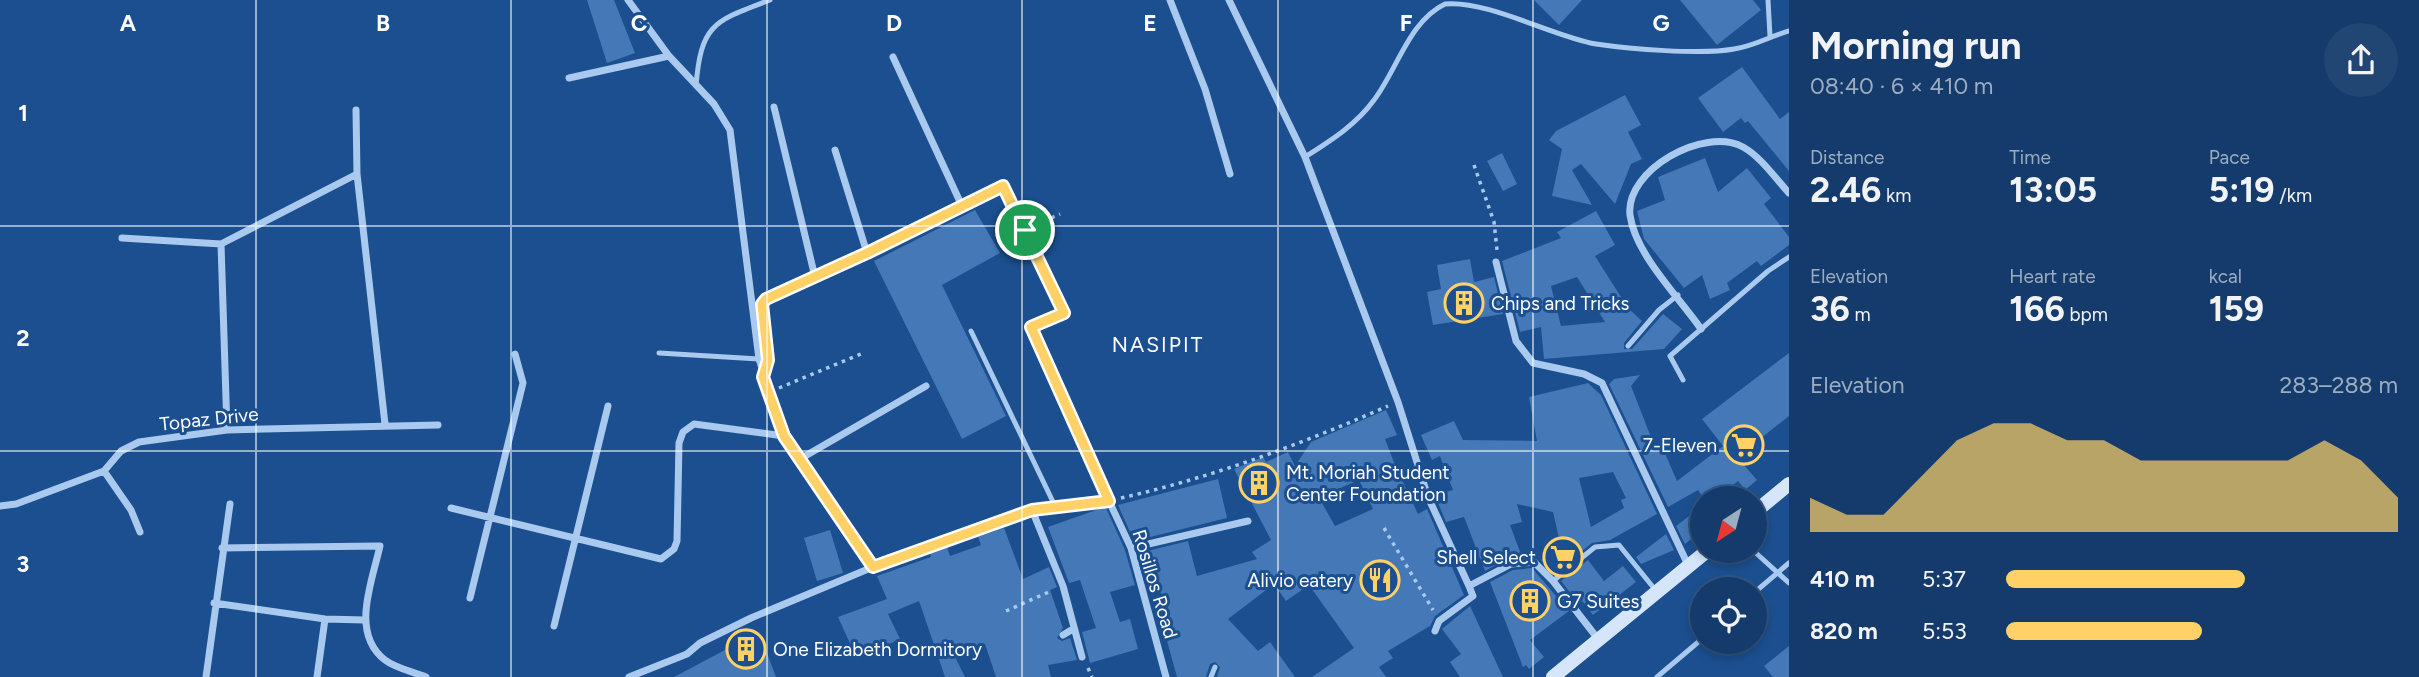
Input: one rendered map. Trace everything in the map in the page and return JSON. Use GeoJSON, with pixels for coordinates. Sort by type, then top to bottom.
{"type":"FeatureCollection","features":[{"type":"Feature","properties":{"kind":"main road"},"geometry":{"type":"LineString","coordinates":[[1768,501],[1789,484]]}},
{"type":"Feature","properties":{"kind":"main road"},"geometry":{"type":"LineString","coordinates":[[1553,677],[1691,564]]}},
{"type":"Feature","properties":{"kind":"street"},"geometry":{"type":"LineString","coordinates":[[628,0],[668,56],[714,104],[730,130],[759,359],[767,392],[784,436],[873,567]]}},
{"type":"Feature","properties":{"kind":"street"},"geometry":{"type":"LineString","coordinates":[[1170,0],[1205,89],[1230,174]]}},
{"type":"Feature","properties":{"kind":"street"},"geometry":{"type":"LineString","coordinates":[[1229,0],[1305,158],[1398,402],[1428,497],[1473,596],[1439,621],[1435,631]]}},
{"type":"Feature","properties":{"kind":"street"},"geometry":{"type":"LineString","coordinates":[[569,78],[668,56]]}},
{"type":"Feature","properties":{"kind":"street"},"geometry":{"type":"LineString","coordinates":[[892,57],[962,206]]}},
{"type":"Feature","properties":{"kind":"street"},"geometry":{"type":"LineString","coordinates":[[774,107],[815,277]]}},
{"type":"Feature","properties":{"kind":"street"},"geometry":{"type":"LineString","coordinates":[[356,110],[357,174],[384,424]]}},
{"type":"Feature","properties":{"kind":"street"},"geometry":{"type":"LineString","coordinates":[[1700,329],[1641,249],[1630,217],[1630,198],[1646,175],[1694,147],[1726,142],[1742,147],[1758,159],[1789,193]]}},
{"type":"Feature","properties":{"kind":"street"},"geometry":{"type":"LineString","coordinates":[[835,150],[867,253]]}},
{"type":"Feature","properties":{"kind":"street"},"geometry":{"type":"LineString","coordinates":[[122,238],[221,244],[357,174]]}},
{"type":"Feature","properties":{"kind":"street"},"geometry":{"type":"LineString","coordinates":[[763,377],[768,360],[764,301],[1003,186]]}},
{"type":"Feature","properties":{"kind":"street"},"geometry":{"type":"LineString","coordinates":[[221,244],[227,430]]}},
{"type":"Feature","properties":{"kind":"street"},"geometry":{"type":"LineString","coordinates":[[1496,262],[1516,341],[1533,363],[1584,374],[1602,383],[1689,566]]}},
{"type":"Feature","properties":{"kind":"street"},"geometry":{"type":"LineString","coordinates":[[470,598],[523,383],[515,354]]}},
{"type":"Feature","properties":{"kind":"street"},"geometry":{"type":"LineString","coordinates":[[800,459],[926,386]]}},
{"type":"Feature","properties":{"kind":"street"},"geometry":{"type":"LineString","coordinates":[[554,626],[608,406]]}},
{"type":"Feature","properties":{"kind":"street","name":"Topaz Drive"},"geometry":{"type":"LineString","coordinates":[[0,506],[16,504],[104,471],[121,451],[139,442],[227,430],[384,424],[439,425]]}},
{"type":"Feature","properties":{"kind":"street"},"geometry":{"type":"LineString","coordinates":[[451,508],[661,559],[674,549],[677,541],[679,443],[683,432],[694,424],[784,436]]}},
{"type":"Feature","properties":{"kind":"street"},"geometry":{"type":"LineString","coordinates":[[104,471],[131,510],[140,532]]}},
{"type":"Feature","properties":{"kind":"street"},"geometry":{"type":"LineString","coordinates":[[629,677],[687,654],[700,643],[751,618],[873,567],[1032,510],[1109,501]]}},
{"type":"Feature","properties":{"kind":"street","name":"Rosillos Road"},"geometry":{"type":"LineString","coordinates":[[1109,501],[1131,548],[1166,677]]}},
{"type":"Feature","properties":{"kind":"street"},"geometry":{"type":"LineString","coordinates":[[206,677],[214,603],[230,504]]}},
{"type":"Feature","properties":{"kind":"street"},"geometry":{"type":"LineString","coordinates":[[1032,510],[1063,586],[1082,657]]}},
{"type":"Feature","properties":{"kind":"street"},"geometry":{"type":"LineString","coordinates":[[1131,548],[1248,521]]}},
{"type":"Feature","properties":{"kind":"street"},"geometry":{"type":"LineString","coordinates":[[222,548],[380,546],[364,620],[371,644],[386,661],[426,677]]}},
{"type":"Feature","properties":{"kind":"street"},"geometry":{"type":"LineString","coordinates":[[1469,586],[1511,564],[1534,562],[1553,581],[1598,639]]}},
{"type":"Feature","properties":{"kind":"street"},"geometry":{"type":"LineString","coordinates":[[214,603],[325,619],[364,620]]}},
{"type":"Feature","properties":{"kind":"street"},"geometry":{"type":"LineString","coordinates":[[317,677],[325,619]]}},
{"type":"Feature","properties":{"kind":"street"},"geometry":{"type":"LineString","coordinates":[[1063,635],[1073,628]]}},
{"type":"Feature","properties":{"kind":"lane"},"geometry":{"type":"LineString","coordinates":[[696,87],[703,43],[708,32],[722,18],[770,0]]}},
{"type":"Feature","properties":{"kind":"lane"},"geometry":{"type":"LineString","coordinates":[[1305,158],[1347,129],[1372,103],[1414,33],[1426,18],[1447,3],[1474,0],[1513,11],[1593,43],[1626,47],[1734,50],[1789,31]]}},
{"type":"Feature","properties":{"kind":"lane"},"geometry":{"type":"LineString","coordinates":[[1768,0],[1770,36]]}},
{"type":"Feature","properties":{"kind":"lane"},"geometry":{"type":"LineString","coordinates":[[1683,380],[1670,356],[1768,271],[1789,257]]}},
{"type":"Feature","properties":{"kind":"lane"},"geometry":{"type":"LineString","coordinates":[[1628,346],[1659,310],[1678,296]]}},
{"type":"Feature","properties":{"kind":"lane"},"geometry":{"type":"LineString","coordinates":[[971,331],[1055,506]]}},
{"type":"Feature","properties":{"kind":"lane"},"geometry":{"type":"LineString","coordinates":[[659,353],[759,359]]}},
{"type":"Feature","properties":{"kind":"lane"},"geometry":{"type":"LineString","coordinates":[[1553,581],[1595,547],[1619,545],[1657,592]]}},
{"type":"Feature","properties":{"kind":"lane"},"geometry":{"type":"LineString","coordinates":[[1767,582],[1789,563]]}},
{"type":"Feature","properties":{"kind":"lane"},"geometry":{"type":"LineString","coordinates":[[1768,564],[1789,583]]}},
{"type":"Feature","properties":{"kind":"lane"},"geometry":{"type":"LineString","coordinates":[[1657,677],[1690,649]]}},
{"type":"Feature","properties":{"kind":"lane"},"geometry":{"type":"LineString","coordinates":[[1211,677],[1215,667]]}},
{"type":"Feature","properties":{"kind":"path"},"geometry":{"type":"LineString","coordinates":[[1475,165],[1498,242],[1496,262]]}},
{"type":"Feature","properties":{"kind":"path"},"geometry":{"type":"LineString","coordinates":[[1003,186],[1064,313],[1031,327],[1109,501],[1222,471],[1322,435],[1398,402]]}},
{"type":"Feature","properties":{"kind":"path"},"geometry":{"type":"LineString","coordinates":[[1025,230],[1060,214]]}},
{"type":"Feature","properties":{"kind":"path"},"geometry":{"type":"LineString","coordinates":[[767,392],[861,354]]}},
{"type":"Feature","properties":{"kind":"path"},"geometry":{"type":"LineString","coordinates":[[1384,528],[1439,621]]}},
{"type":"Feature","properties":{"kind":"path"},"geometry":{"type":"LineString","coordinates":[[1006,611],[1063,586]]}},
{"type":"Feature","properties":{"kind":"building"},"geometry":{"type":"Polygon","coordinates":[[[587,0],[614,0],[635,53],[607,63],[587,0]]]}},
{"type":"Feature","properties":{"kind":"building"},"geometry":{"type":"Polygon","coordinates":[[[1534,0],[1582,0],[1559,25],[1534,0]]]}},
{"type":"Feature","properties":{"kind":"building"},"geometry":{"type":"Polygon","coordinates":[[[1680,0],[1753,0],[1761,10],[1717,45],[1680,0]]]}},
{"type":"Feature","properties":{"kind":"building"},"geometry":{"type":"Polygon","coordinates":[[[1742,67],[1780,119],[1789,112],[1789,171],[1748,121],[1745,123],[1741,118],[1723,132],[1698,98],[1742,67]]]}},
{"type":"Feature","properties":{"kind":"building"},"geometry":{"type":"Polygon","coordinates":[[[1625,95],[1641,125],[1628,132],[1642,159],[1631,164],[1615,204],[1581,164],[1572,170],[1592,205],[1552,196],[1562,149],[1549,140],[1556,131],[1625,95]]]}},
{"type":"Feature","properties":{"kind":"building"},"geometry":{"type":"Polygon","coordinates":[[[1502,153],[1517,184],[1503,191],[1487,161],[1502,153]]]}},
{"type":"Feature","properties":{"kind":"building"},"geometry":{"type":"Polygon","coordinates":[[[1705,158],[1718,192],[1747,168],[1771,198],[1764,204],[1789,237],[1789,245],[1761,266],[1757,261],[1727,283],[1730,290],[1710,299],[1702,275],[1684,288],[1644,239],[1637,211],[1665,200],[1658,177],[1705,158]]]}},
{"type":"Feature","properties":{"kind":"building"},"geometry":{"type":"Polygon","coordinates":[[[975,210],[1000,253],[942,285],[1006,416],[962,439],[874,261],[975,210]]]}},
{"type":"Feature","properties":{"kind":"building"},"geometry":{"type":"Polygon","coordinates":[[[1596,211],[1615,245],[1595,256],[1628,308],[1642,321],[1624,343],[1624,349],[1632,349],[1663,314],[1682,329],[1664,349],[1544,359],[1541,327],[1520,332],[1502,261],[1561,238],[1557,232],[1596,211]],[[1577,277],[1551,286],[1561,326],[1605,322],[1577,277]]]}},
{"type":"Feature","properties":{"kind":"building","name":"Chips and Tricks"},"geometry":{"type":"Polygon","coordinates":[[[1470,259],[1474,282],[1494,277],[1503,314],[1433,325],[1427,292],[1441,289],[1437,265],[1470,259]]]}},
{"type":"Feature","properties":{"kind":"building"},"geometry":{"type":"Polygon","coordinates":[[[1789,353],[1789,416],[1737,457],[1757,480],[1750,486],[1742,486],[1738,481],[1732,486],[1690,486],[1690,495],[1668,507],[1609,384],[1614,379],[1640,375],[1631,386],[1656,450],[1661,444],[1677,481],[1723,446],[1702,419],[1789,353]]]}},
{"type":"Feature","properties":{"kind":"building"},"geometry":{"type":"Polygon","coordinates":[[[1588,383],[1601,395],[1657,514],[1610,540],[1592,543],[1554,573],[1541,560],[1561,547],[1553,512],[1517,504],[1522,522],[1510,525],[1522,557],[1509,558],[1485,571],[1464,517],[1446,522],[1438,503],[1444,500],[1442,493],[1453,490],[1440,456],[1432,460],[1421,435],[1454,421],[1463,440],[1537,441],[1529,397],[1588,383]],[[1613,472],[1579,478],[1591,527],[1624,508],[1621,500],[1626,498],[1613,472]]]}},
{"type":"Feature","properties":{"kind":"building"},"geometry":{"type":"Polygon","coordinates":[[[1386,410],[1397,435],[1385,439],[1395,465],[1418,514],[1427,509],[1464,595],[1435,616],[1430,626],[1388,651],[1393,658],[1379,667],[1386,677],[1312,677],[1354,648],[1309,585],[1286,601],[1274,584],[1228,619],[1258,651],[1270,642],[1295,677],[1217,677],[1220,667],[1215,662],[1210,664],[1206,677],[1177,677],[1164,630],[1171,628],[1159,587],[1149,590],[1139,553],[1188,541],[1197,576],[1257,559],[1252,552],[1271,540],[1234,469],[1263,457],[1266,462],[1288,452],[1295,466],[1311,442],[1386,410]],[[1359,480],[1338,489],[1322,503],[1335,526],[1373,509],[1359,480]]]}},
{"type":"Feature","properties":{"kind":"building"},"geometry":{"type":"Polygon","coordinates":[[[1218,479],[1227,518],[1134,541],[1118,505],[1218,479]]]}},
{"type":"Feature","properties":{"kind":"building"},"geometry":{"type":"Polygon","coordinates":[[[1106,508],[1125,550],[1135,585],[1110,592],[1120,622],[1130,619],[1138,649],[1090,663],[1082,632],[1096,628],[1080,580],[1069,583],[1048,527],[1106,508]]]}},
{"type":"Feature","properties":{"kind":"building"},"geometry":{"type":"Polygon","coordinates":[[[1690,515],[1690,540],[1685,544],[1676,526],[1690,515]]]}},
{"type":"Feature","properties":{"kind":"building"},"geometry":{"type":"Polygon","coordinates":[[[1004,528],[1023,579],[1049,567],[1057,587],[1050,590],[1063,628],[1057,638],[1062,641],[1070,638],[1077,660],[1048,665],[1051,677],[996,677],[985,644],[955,657],[965,677],[945,677],[919,601],[888,614],[900,639],[857,659],[838,617],[887,599],[877,576],[931,557],[930,553],[947,547],[950,556],[981,545],[978,537],[1004,528]]]}},
{"type":"Feature","properties":{"kind":"building"},"geometry":{"type":"Polygon","coordinates":[[[830,530],[843,573],[817,581],[804,538],[830,530]]]}},
{"type":"Feature","properties":{"kind":"building"},"geometry":{"type":"Polygon","coordinates":[[[1666,534],[1674,550],[1641,564],[1636,557],[1666,534]]]}},
{"type":"Feature","properties":{"kind":"building"},"geometry":{"type":"Polygon","coordinates":[[[1588,560],[1604,581],[1623,566],[1636,582],[1593,615],[1582,601],[1579,604],[1561,581],[1588,560]]]}},
{"type":"Feature","properties":{"kind":"building","name":"G7 Suites"},"geometry":{"type":"Polygon","coordinates":[[[1532,568],[1569,611],[1530,640],[1544,657],[1529,669],[1526,665],[1523,667],[1490,582],[1513,570],[1532,568]]]}},
{"type":"Feature","properties":{"kind":"building"},"geometry":{"type":"Polygon","coordinates":[[[1470,606],[1503,677],[1460,677],[1450,662],[1461,654],[1442,629],[1470,606]]]}},
{"type":"Feature","properties":{"kind":"building","name":"One Elizabeth Dormitory"},"geometry":{"type":"Polygon","coordinates":[[[759,632],[776,677],[674,677],[759,632]]]}},
{"type":"Feature","properties":{"kind":"building"},"geometry":{"type":"Polygon","coordinates":[[[1789,646],[1789,677],[1773,677],[1764,666],[1789,646]]]}},
{"type":"Feature","properties":{"kind":"place","name":"Chips and Tricks"},"geometry":{"type":"Point","coordinates":[1464,303]}},
{"type":"Feature","properties":{"kind":"place","name":"7-Eleven"},"geometry":{"type":"Point","coordinates":[1744,445]}},
{"type":"Feature","properties":{"kind":"place","name":"Mt. Moriah Student Center Foundation"},"geometry":{"type":"Point","coordinates":[1259,483]}},
{"type":"Feature","properties":{"kind":"place","name":"Shell Select"},"geometry":{"type":"Point","coordinates":[1563,557]}},
{"type":"Feature","properties":{"kind":"place","name":"Alivio eatery"},"geometry":{"type":"Point","coordinates":[1380,580]}},
{"type":"Feature","properties":{"kind":"place","name":"G7 Suites"},"geometry":{"type":"Point","coordinates":[1530,601]}},
{"type":"Feature","properties":{"kind":"place","name":"One Elizabeth Dormitory"},"geometry":{"type":"Point","coordinates":[746,649]}},
{"type":"Feature","properties":{"kind":"district","name":"NASIPIT"},"geometry":{"type":"Point","coordinates":[1158,344]}},
{"type":"Feature","properties":{"kind":"route"},"geometry":{"type":"LineString","coordinates":[[1003,186],[1025,230],[1064,313],[1031,327],[1109,501],[1032,510],[873,567],[784,436],[763,377],[768,360],[762,304],[766,299],[1003,186]]}}]}
